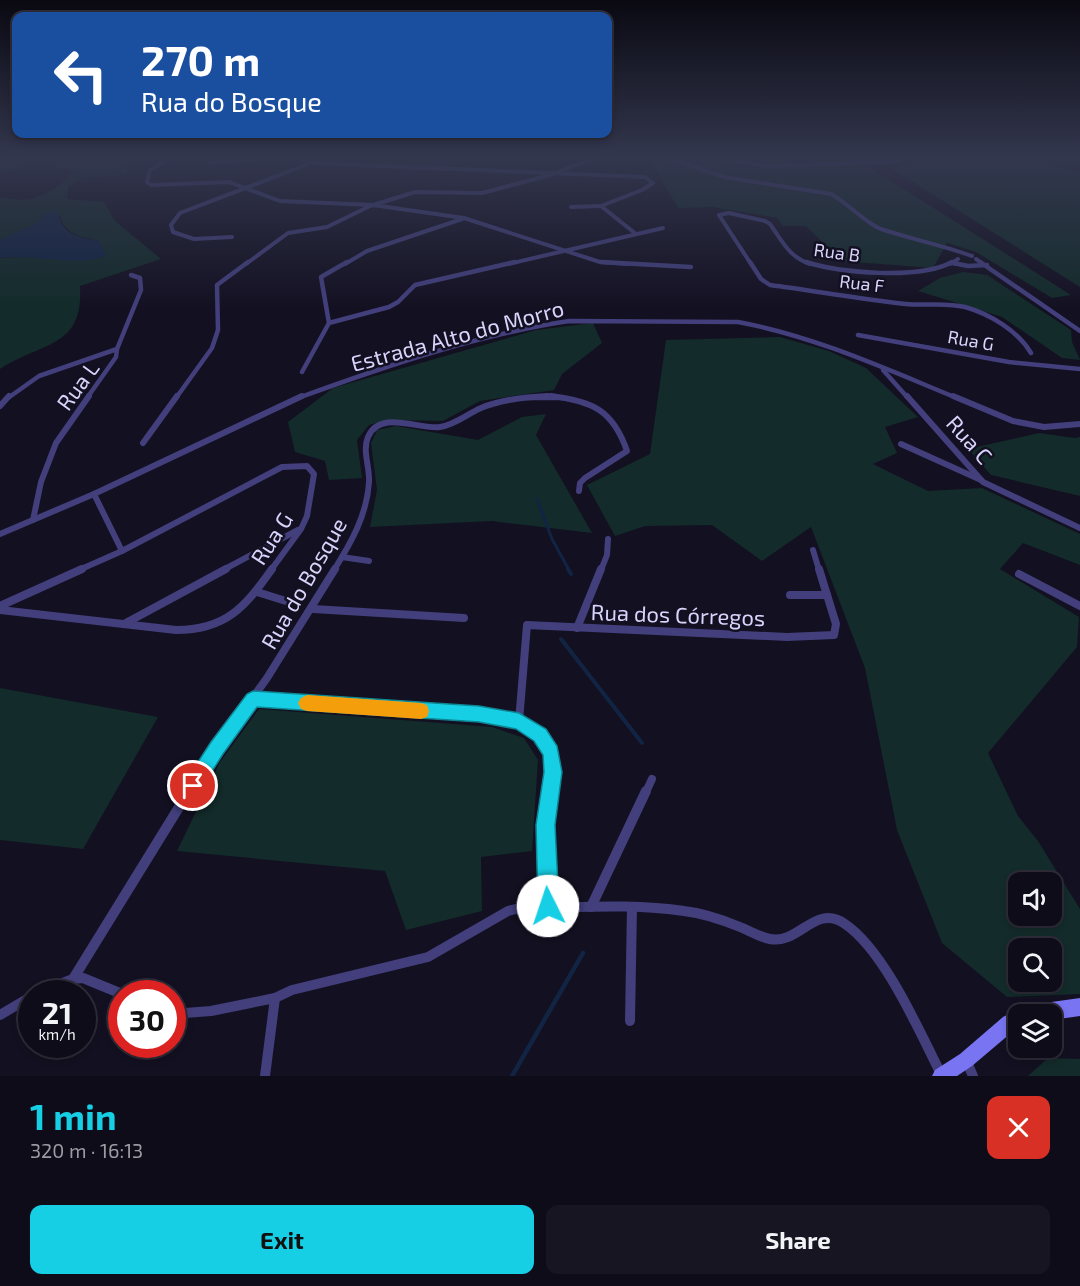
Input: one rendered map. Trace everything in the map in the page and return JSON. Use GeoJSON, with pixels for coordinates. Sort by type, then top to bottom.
{"type":"FeatureCollection","features":[{"type":"Feature","properties":{"kind":"main road"},"geometry":{"type":"LineString","coordinates":[[1062,1010],[1080,1007]]}},
{"type":"Feature","properties":{"kind":"main road"},"geometry":{"type":"LineString","coordinates":[[942,1076],[970,1068],[999,1030],[1008,1024]]}},
{"type":"Feature","properties":{"kind":"street"},"geometry":{"type":"LineString","coordinates":[[193,208],[174,218],[171,225],[173,232],[190,238],[232,237]]}},
{"type":"Feature","properties":{"kind":"street"},"geometry":{"type":"LineString","coordinates":[[143,443],[212,348],[218,330],[215,289],[220,280],[283,235],[327,227],[366,208]]}},
{"type":"Feature","properties":{"kind":"street"},"geometry":{"type":"LineString","coordinates":[[395,208],[464,218],[600,262],[691,267]]}},
{"type":"Feature","properties":{"kind":"street"},"geometry":{"type":"LineString","coordinates":[[604,208],[636,234]]}},
{"type":"Feature","properties":{"kind":"street"},"geometry":{"type":"LineString","coordinates":[[854,208],[879,228],[947,247],[987,265],[1080,331]]}},
{"type":"Feature","properties":{"kind":"street","name":"Rua B"},"geometry":{"type":"LineString","coordinates":[[729,213],[770,224],[792,254],[808,262],[856,270],[913,272],[940,268],[956,260],[968,266],[987,265]]}},
{"type":"Feature","properties":{"kind":"street","name":"Rua F"},"geometry":{"type":"LineString","coordinates":[[729,213],[719,216],[761,279],[770,285],[917,305],[935,303],[965,308],[985,315],[1009,329],[1024,341],[1031,353]]}},
{"type":"Feature","properties":{"kind":"street"},"geometry":{"type":"LineString","coordinates":[[302,372],[329,323],[320,280],[325,274],[375,248],[464,218]]}},
{"type":"Feature","properties":{"kind":"street"},"geometry":{"type":"LineString","coordinates":[[329,323],[389,307],[398,302],[415,285],[663,228]]}},
{"type":"Feature","properties":{"kind":"street"},"geometry":{"type":"LineString","coordinates":[[947,247],[956,260]]}},
{"type":"Feature","properties":{"kind":"street","name":"Rua L"},"geometry":{"type":"LineString","coordinates":[[33,520],[41,482],[56,443],[116,357],[117,348],[141,290],[140,278],[131,275]]}},
{"type":"Feature","properties":{"kind":"street","name":"Estrada Alto do Morro"},"geometry":{"type":"LineString","coordinates":[[0,534],[94,494],[298,399],[391,364],[555,323],[583,320],[750,324],[845,352],[881,369],[1013,422],[1053,427],[1080,424]]}},
{"type":"Feature","properties":{"kind":"street","name":"Rua G"},"geometry":{"type":"LineString","coordinates":[[858,335],[1009,362],[1080,369]]}},
{"type":"Feature","properties":{"kind":"street"},"geometry":{"type":"LineString","coordinates":[[0,406],[15,389],[42,374],[117,348]]}},
{"type":"Feature","properties":{"kind":"street","name":"Rua C"},"geometry":{"type":"LineString","coordinates":[[881,369],[983,482],[1080,528]]}},
{"type":"Feature","properties":{"kind":"street","name":"Rua do Bosque"},"geometry":{"type":"LineString","coordinates":[[73,979],[217,748],[313,609],[358,528],[367,498],[369,480],[367,438],[375,428],[391,423],[442,427],[487,405],[551,395],[580,401],[613,420],[624,437],[627,451],[585,478],[580,483],[579,490]]}},
{"type":"Feature","properties":{"kind":"street"},"geometry":{"type":"LineString","coordinates":[[901,444],[983,482]]}},
{"type":"Feature","properties":{"kind":"street","name":"Rua G"},"geometry":{"type":"LineString","coordinates":[[291,465],[307,466],[314,474],[307,516],[301,529],[256,592],[239,611],[203,629],[176,630],[0,608],[122,551],[273,471],[291,465]]}},
{"type":"Feature","properties":{"kind":"street"},"geometry":{"type":"LineString","coordinates":[[94,494],[122,551]]}},
{"type":"Feature","properties":{"kind":"street"},"geometry":{"type":"LineString","coordinates":[[124,624],[301,529]]}},
{"type":"Feature","properties":{"kind":"street"},"geometry":{"type":"LineString","coordinates":[[577,628],[607,555],[608,539]]}},
{"type":"Feature","properties":{"kind":"street","name":"Rua dos Córregos"},"geometry":{"type":"LineString","coordinates":[[519,721],[527,625],[821,637],[834,635],[836,632],[827,595],[813,550]]}},
{"type":"Feature","properties":{"kind":"street"},"geometry":{"type":"LineString","coordinates":[[342,557],[369,561]]}},
{"type":"Feature","properties":{"kind":"street"},"geometry":{"type":"LineString","coordinates":[[1019,574],[1080,606]]}},
{"type":"Feature","properties":{"kind":"street"},"geometry":{"type":"LineString","coordinates":[[256,592],[289,602]]}},
{"type":"Feature","properties":{"kind":"street"},"geometry":{"type":"LineString","coordinates":[[790,595],[827,595]]}},
{"type":"Feature","properties":{"kind":"street"},"geometry":{"type":"LineString","coordinates":[[313,609],[464,618]]}},
{"type":"Feature","properties":{"kind":"street"},"geometry":{"type":"LineString","coordinates":[[253,699],[479,714],[519,721],[540,735],[552,755],[553,772],[545,842],[548,906]]}},
{"type":"Feature","properties":{"kind":"street"},"geometry":{"type":"LineString","coordinates":[[591,906],[652,779]]}},
{"type":"Feature","properties":{"kind":"street"},"geometry":{"type":"LineString","coordinates":[[630,1021],[632,907]]}},
{"type":"Feature","properties":{"kind":"street"},"geometry":{"type":"LineString","coordinates":[[186,1014],[202,1013],[275,998],[292,990],[428,957],[508,911],[520,908],[632,907],[708,915],[770,939],[780,940],[818,919],[828,917],[836,918],[856,932],[875,955],[942,1076]]}},
{"type":"Feature","properties":{"kind":"street"},"geometry":{"type":"LineString","coordinates":[[73,979],[83,978],[108,988]]}},
{"type":"Feature","properties":{"kind":"street"},"geometry":{"type":"LineString","coordinates":[[265,1076],[275,998]]}},
{"type":"Feature","properties":{"kind":"street"},"geometry":{"type":"LineString","coordinates":[[0,1015],[18,1004]]}},
{"type":"Feature","properties":{"kind":"green space"},"geometry":{"type":"Polygon","coordinates":[[[0,208],[108,208],[115,221],[161,259],[80,286],[79,307],[75,322],[67,333],[57,341],[0,369],[0,258],[34,256],[86,260],[99,245],[99,241],[70,231],[60,216],[45,214],[36,224],[0,240],[0,208]]]}},
{"type":"Feature","properties":{"kind":"green space"},"geometry":{"type":"Polygon","coordinates":[[[720,208],[934,208],[1071,295],[1052,298],[976,252],[947,243],[933,268],[842,261],[806,226],[783,226],[777,218],[720,208]]]}},
{"type":"Feature","properties":{"kind":"green space"},"geometry":{"type":"Polygon","coordinates":[[[955,208],[1080,208],[1080,287],[955,208]]]}},
{"type":"Feature","properties":{"kind":"green space"},"geometry":{"type":"Polygon","coordinates":[[[963,272],[987,275],[1071,330],[1072,342],[1080,360],[1062,358],[1002,317],[918,291],[940,278],[963,272]]]}},
{"type":"Feature","properties":{"kind":"green space"},"geometry":{"type":"Polygon","coordinates":[[[593,323],[602,343],[562,374],[554,390],[480,401],[443,421],[387,420],[369,425],[357,440],[362,478],[329,480],[325,461],[295,452],[288,422],[333,388],[536,330],[593,323]]]}},
{"type":"Feature","properties":{"kind":"green space"},"geometry":{"type":"Polygon","coordinates":[[[780,337],[829,351],[866,368],[918,417],[885,427],[897,453],[873,464],[928,491],[982,488],[1080,534],[1080,565],[1023,543],[1000,569],[1079,617],[1077,647],[988,753],[1018,816],[1038,841],[1057,872],[1008,872],[1008,926],[1062,926],[1062,880],[1080,909],[1080,994],[1007,997],[942,943],[897,830],[865,668],[811,527],[762,561],[712,525],[645,526],[615,536],[587,485],[650,454],[666,340],[780,337]]]}},
{"type":"Feature","properties":{"kind":"green space"},"geometry":{"type":"Polygon","coordinates":[[[546,414],[536,435],[592,533],[492,521],[370,527],[377,490],[371,443],[377,430],[396,426],[478,440],[522,417],[546,414]]]}},
{"type":"Feature","properties":{"kind":"green space"},"geometry":{"type":"Polygon","coordinates":[[[1039,433],[1080,437],[1080,496],[991,475],[968,449],[1039,433]]]}},
{"type":"Feature","properties":{"kind":"green space"},"geometry":{"type":"Polygon","coordinates":[[[0,688],[158,717],[83,849],[0,840],[0,688]]]}},
{"type":"Feature","properties":{"kind":"green space"},"geometry":{"type":"Polygon","coordinates":[[[259,709],[492,727],[524,738],[538,760],[532,851],[481,857],[482,911],[406,930],[385,871],[177,851],[220,762],[259,709]]]}},
{"type":"Feature","properties":{"kind":"green space"},"geometry":{"type":"Polygon","coordinates":[[[1048,1058],[1080,1059],[1080,1076],[1028,1076],[1048,1058]]]}},
{"type":"Feature","properties":{"kind":"water"},"geometry":{"type":"Polygon","coordinates":[[[55,211],[69,232],[99,241],[106,255],[97,259],[85,260],[0,258],[0,240],[36,224],[45,214],[55,211]]]}},
{"type":"Feature","properties":{"kind":"waterway"},"geometry":{"type":"LineString","coordinates":[[537,499],[552,539],[569,570]]}},
{"type":"Feature","properties":{"kind":"waterway"},"geometry":{"type":"LineString","coordinates":[[568,569],[571,574]]}},
{"type":"Feature","properties":{"kind":"waterway"},"geometry":{"type":"LineString","coordinates":[[561,639],[642,743]]}},
{"type":"Feature","properties":{"kind":"waterway"},"geometry":{"type":"LineString","coordinates":[[512,1076],[583,953]]}},
{"type":"Feature","properties":{"kind":"slow traffic"},"geometry":{"type":"LineString","coordinates":[[307,703],[421,711]]}},
{"type":"Feature","properties":{"kind":"route"},"geometry":{"type":"LineString","coordinates":[[193,786],[217,748],[253,699],[479,714],[519,721],[545,740],[552,755],[553,772],[545,825],[548,906]]}}]}
